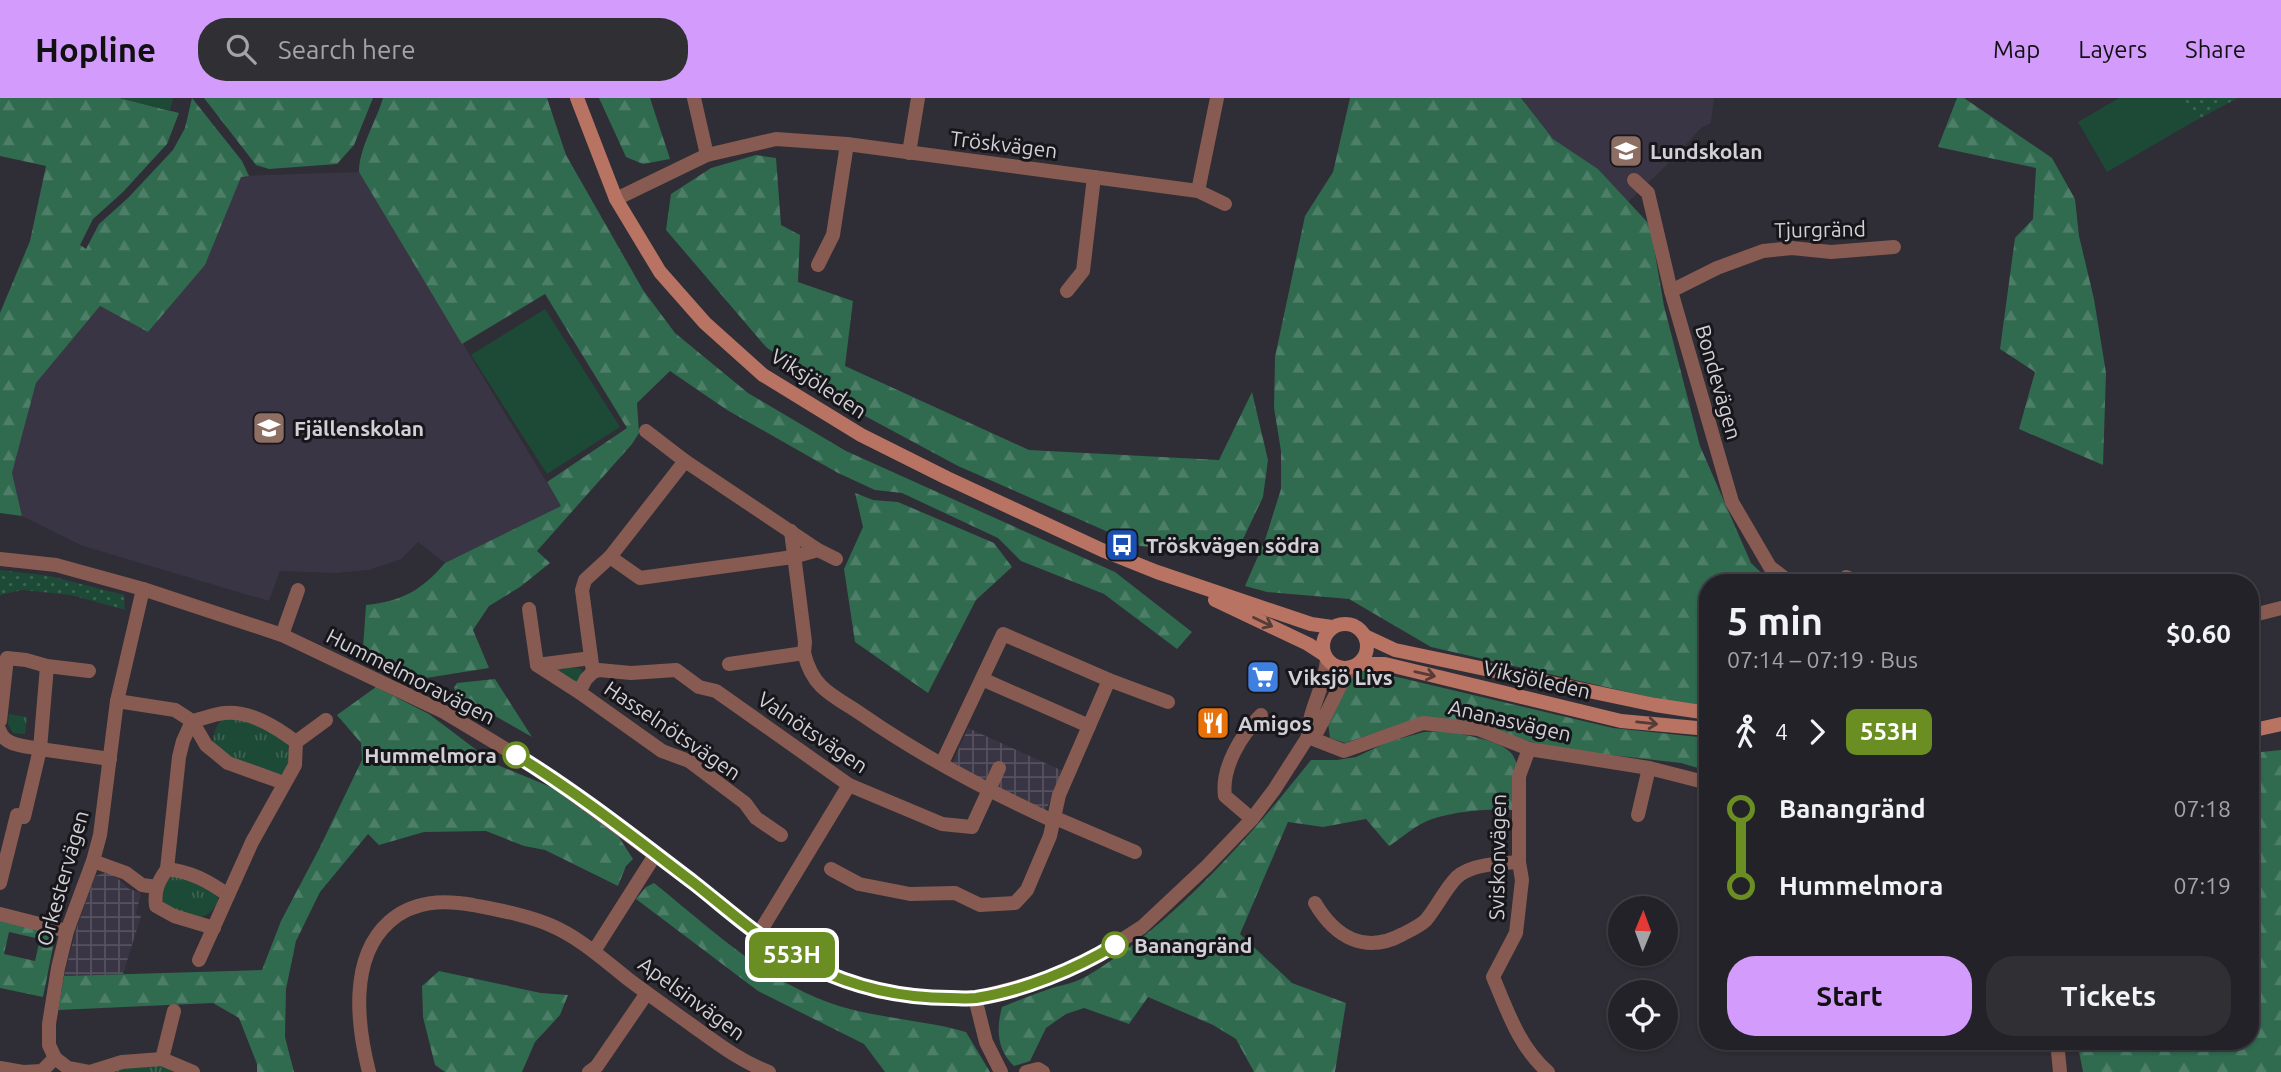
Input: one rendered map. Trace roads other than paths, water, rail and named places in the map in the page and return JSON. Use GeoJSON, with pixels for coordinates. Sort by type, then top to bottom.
{"type":"FeatureCollection","features":[{"type":"Feature","properties":{"kind":"main road","name":"Viksjöleden"},"geometry":{"type":"LineString","coordinates":[[577,98],[616,199],[660,272],[705,323],[763,375],[861,435],[1102,550],[1157,572],[1311,624],[1332,627]]}},
{"type":"Feature","properties":{"kind":"main road","name":"Viksjöleden"},"geometry":{"type":"LineString","coordinates":[[1157,572],[1308,644],[1326,657]]}},
{"type":"Feature","properties":{"kind":"main road"},"geometry":{"type":"LineString","coordinates":[[1347,623],[1354,625],[1365,636],[1366,651],[1355,665],[1338,666],[1331,664],[1326,657],[1323,640],[1332,627],[1347,623]]}},
{"type":"Feature","properties":{"kind":"main road","name":"Viksjöleden"},"geometry":{"type":"LineString","coordinates":[[1365,636],[1395,650],[1655,705],[1699,712]]}},
{"type":"Feature","properties":{"kind":"main road","name":"Viksjöleden"},"geometry":{"type":"LineString","coordinates":[[1355,665],[1385,664],[1621,721],[1699,728]]}},
{"type":"Feature","properties":{"kind":"main road"},"geometry":{"type":"LineString","coordinates":[[2259,729],[2281,724]]}},
{"type":"Feature","properties":{"kind":"street"},"geometry":{"type":"LineString","coordinates":[[694,98],[707,155]]}},
{"type":"Feature","properties":{"kind":"street"},"geometry":{"type":"LineString","coordinates":[[909,153],[918,98]]}},
{"type":"Feature","properties":{"kind":"street"},"geometry":{"type":"LineString","coordinates":[[1198,191],[1217,98]]}},
{"type":"Feature","properties":{"kind":"street","name":"Tröskvägen"},"geometry":{"type":"LineString","coordinates":[[616,199],[707,155],[776,139],[847,144],[1198,191],[1225,204]]}},
{"type":"Feature","properties":{"kind":"street"},"geometry":{"type":"LineString","coordinates":[[818,265],[833,235],[847,144]]}},
{"type":"Feature","properties":{"kind":"street"},"geometry":{"type":"LineString","coordinates":[[1067,291],[1083,271],[1094,177]]}},
{"type":"Feature","properties":{"kind":"street","name":"Bondevägen"},"geometry":{"type":"LineString","coordinates":[[1634,180],[1648,193],[1671,291],[1732,502],[1770,567],[1779,574]]}},
{"type":"Feature","properties":{"kind":"street","name":"Tjurgränd"},"geometry":{"type":"LineString","coordinates":[[1671,291],[1717,268],[1763,251],[1792,248],[1831,252],[1894,247]]}},
{"type":"Feature","properties":{"kind":"street"},"geometry":{"type":"LineString","coordinates":[[646,430],[685,461],[818,550],[836,559]]}},
{"type":"Feature","properties":{"kind":"street"},"geometry":{"type":"LineString","coordinates":[[579,692],[592,665],[582,590],[585,580],[610,557],[685,461]]}},
{"type":"Feature","properties":{"kind":"street"},"geometry":{"type":"LineString","coordinates":[[791,531],[804,653],[808,667],[821,687],[900,741],[988,791],[1135,852]]}},
{"type":"Feature","properties":{"kind":"street"},"geometry":{"type":"LineString","coordinates":[[610,557],[640,578],[818,550]]}},
{"type":"Feature","properties":{"kind":"street","name":"Hummelmoravägen"},"geometry":{"type":"LineString","coordinates":[[1,559],[56,565],[143,589],[282,635],[444,712],[539,769],[758,935],[810,966],[876,991],[935,998],[975,998],[1037,982],[1092,959],[1142,927],[1252,819],[1308,737],[1318,730],[1344,678],[1355,665]]}},
{"type":"Feature","properties":{"kind":"street","name":"Orkestervägen"},"geometry":{"type":"LineString","coordinates":[[55,1058],[49,1045],[48,1024],[58,968],[67,931],[93,861],[102,823],[117,701],[143,589]]}},
{"type":"Feature","properties":{"kind":"street"},"geometry":{"type":"LineString","coordinates":[[282,635],[298,590]]}},
{"type":"Feature","properties":{"kind":"street"},"geometry":{"type":"LineString","coordinates":[[2259,614],[2281,608]]}},
{"type":"Feature","properties":{"kind":"street"},"geometry":{"type":"LineString","coordinates":[[529,609],[537,665],[592,665]]}},
{"type":"Feature","properties":{"kind":"street"},"geometry":{"type":"LineString","coordinates":[[942,763],[1003,634],[1109,680],[1168,702]]}},
{"type":"Feature","properties":{"kind":"street"},"geometry":{"type":"LineString","coordinates":[[729,664],[804,653]]}},
{"type":"Feature","properties":{"kind":"street"},"geometry":{"type":"LineString","coordinates":[[0,721],[4,657],[89,671]]}},
{"type":"Feature","properties":{"kind":"street","name":"Hummelmoravägen"},"geometry":{"type":"LineString","coordinates":[[1308,737],[1308,724],[1326,673],[1326,657]]}},
{"type":"Feature","properties":{"kind":"street","name":"Hasselnötsvägen"},"geometry":{"type":"LineString","coordinates":[[537,665],[663,751],[689,761],[745,803],[756,818],[781,835]]}},
{"type":"Feature","properties":{"kind":"street","name":"Valnötsvägen"},"geometry":{"type":"LineString","coordinates":[[592,665],[599,670],[631,673],[676,670],[699,687],[716,691],[849,785],[942,824],[972,827],[988,791]]}},
{"type":"Feature","properties":{"kind":"street"},"geometry":{"type":"LineString","coordinates":[[0,883],[40,750],[47,666]]}},
{"type":"Feature","properties":{"kind":"street"},"geometry":{"type":"LineString","coordinates":[[982,679],[1089,726]]}},
{"type":"Feature","properties":{"kind":"street"},"geometry":{"type":"LineString","coordinates":[[831,869],[859,884],[909,894],[955,893],[980,905],[1015,903],[1027,890],[1050,836],[1059,795],[1109,680]]}},
{"type":"Feature","properties":{"kind":"street"},"geometry":{"type":"LineString","coordinates":[[117,701],[175,710],[192,722],[206,745],[228,763],[284,783]]}},
{"type":"Feature","properties":{"kind":"street"},"geometry":{"type":"LineString","coordinates":[[214,928],[174,916],[156,906],[154,894],[167,869],[183,741],[192,722],[226,713],[249,716],[266,722],[296,742]]}},
{"type":"Feature","properties":{"kind":"street"},"geometry":{"type":"LineString","coordinates":[[1252,819],[1225,796],[1223,783],[1249,728],[1262,715]]}},
{"type":"Feature","properties":{"kind":"street"},"geometry":{"type":"LineString","coordinates":[[296,742],[326,720]]}},
{"type":"Feature","properties":{"kind":"street","name":"Ananasvägen"},"geometry":{"type":"LineString","coordinates":[[1308,737],[1344,751],[1423,723],[1478,729],[1528,749],[1649,768],[1699,781]]}},
{"type":"Feature","properties":{"kind":"street"},"geometry":{"type":"LineString","coordinates":[[0,731],[6,741],[40,750],[110,760]]}},
{"type":"Feature","properties":{"kind":"street"},"geometry":{"type":"LineString","coordinates":[[200,960],[252,842],[295,765],[296,742]]}},
{"type":"Feature","properties":{"kind":"street","name":"Sviskonvägen"},"geometry":{"type":"LineString","coordinates":[[1528,749],[1519,776],[1519,862],[1522,880],[1516,933],[1493,977],[1517,1034],[1533,1060],[1548,1072]]}},
{"type":"Feature","properties":{"kind":"street"},"geometry":{"type":"LineString","coordinates":[[988,791],[999,768]]}},
{"type":"Feature","properties":{"kind":"street"},"geometry":{"type":"LineString","coordinates":[[1638,816],[1649,768]]}},
{"type":"Feature","properties":{"kind":"street"},"geometry":{"type":"LineString","coordinates":[[758,935],[849,785]]}},
{"type":"Feature","properties":{"kind":"street"},"geometry":{"type":"LineString","coordinates":[[594,951],[655,855]]}},
{"type":"Feature","properties":{"kind":"street"},"geometry":{"type":"LineString","coordinates":[[93,861],[125,873],[142,885],[157,887]]}},
{"type":"Feature","properties":{"kind":"street"},"geometry":{"type":"LineString","coordinates":[[1315,902],[1325,919],[1345,937],[1368,944],[1390,942],[1424,923],[1458,875],[1489,863],[1519,862]]}},
{"type":"Feature","properties":{"kind":"street"},"geometry":{"type":"LineString","coordinates":[[167,869],[184,871],[207,879],[228,895]]}},
{"type":"Feature","properties":{"kind":"street","name":"Apelsinvägen"},"geometry":{"type":"LineString","coordinates":[[369,1072],[359,1006],[366,959],[382,928],[397,915],[430,902],[440,901],[495,909],[550,925],[594,951],[647,993],[746,1063],[769,1072]]}},
{"type":"Feature","properties":{"kind":"street"},"geometry":{"type":"LineString","coordinates":[[0,914],[67,931]]}},
{"type":"Feature","properties":{"kind":"street"},"geometry":{"type":"LineString","coordinates":[[595,1070],[647,993]]}},
{"type":"Feature","properties":{"kind":"street"},"geometry":{"type":"LineString","coordinates":[[975,998],[986,1042],[1001,1072]]}},
{"type":"Feature","properties":{"kind":"street"},"geometry":{"type":"LineString","coordinates":[[162,1059],[174,1012]]}},
{"type":"Feature","properties":{"kind":"street"},"geometry":{"type":"LineString","coordinates":[[2058,1050],[2060,1072]]}},
{"type":"Feature","properties":{"kind":"street"},"geometry":{"type":"LineString","coordinates":[[0,1068],[23,1072],[42,1071],[55,1058],[68,1068],[90,1072],[122,1062],[162,1059],[193,1072]]}},
{"type":"Feature","properties":{"kind":"street"},"geometry":{"type":"LineString","coordinates":[[1026,1072],[1038,1069],[1043,1072]]}},
{"type":"Feature","properties":{"kind":"place","name":"Lundskolan"},"geometry":{"type":"Point","coordinates":[1626,151]}},
{"type":"Feature","properties":{"kind":"place","name":"Fjällenskolan"},"geometry":{"type":"Point","coordinates":[269,428]}},
{"type":"Feature","properties":{"kind":"place","name":"Tröskvägen södra"},"geometry":{"type":"Point","coordinates":[1122,545]}},
{"type":"Feature","properties":{"kind":"place","name":"Viksjö Livs"},"geometry":{"type":"Point","coordinates":[1263,677]}},
{"type":"Feature","properties":{"kind":"place","name":"Amigos"},"geometry":{"type":"Point","coordinates":[1213,723]}},
{"type":"Feature","properties":{"kind":"place","name":"Hummelmora"},"geometry":{"type":"Point","coordinates":[516,755]}},
{"type":"Feature","properties":{"kind":"place","name":"Banangränd"},"geometry":{"type":"Point","coordinates":[1115,945]}}]}
